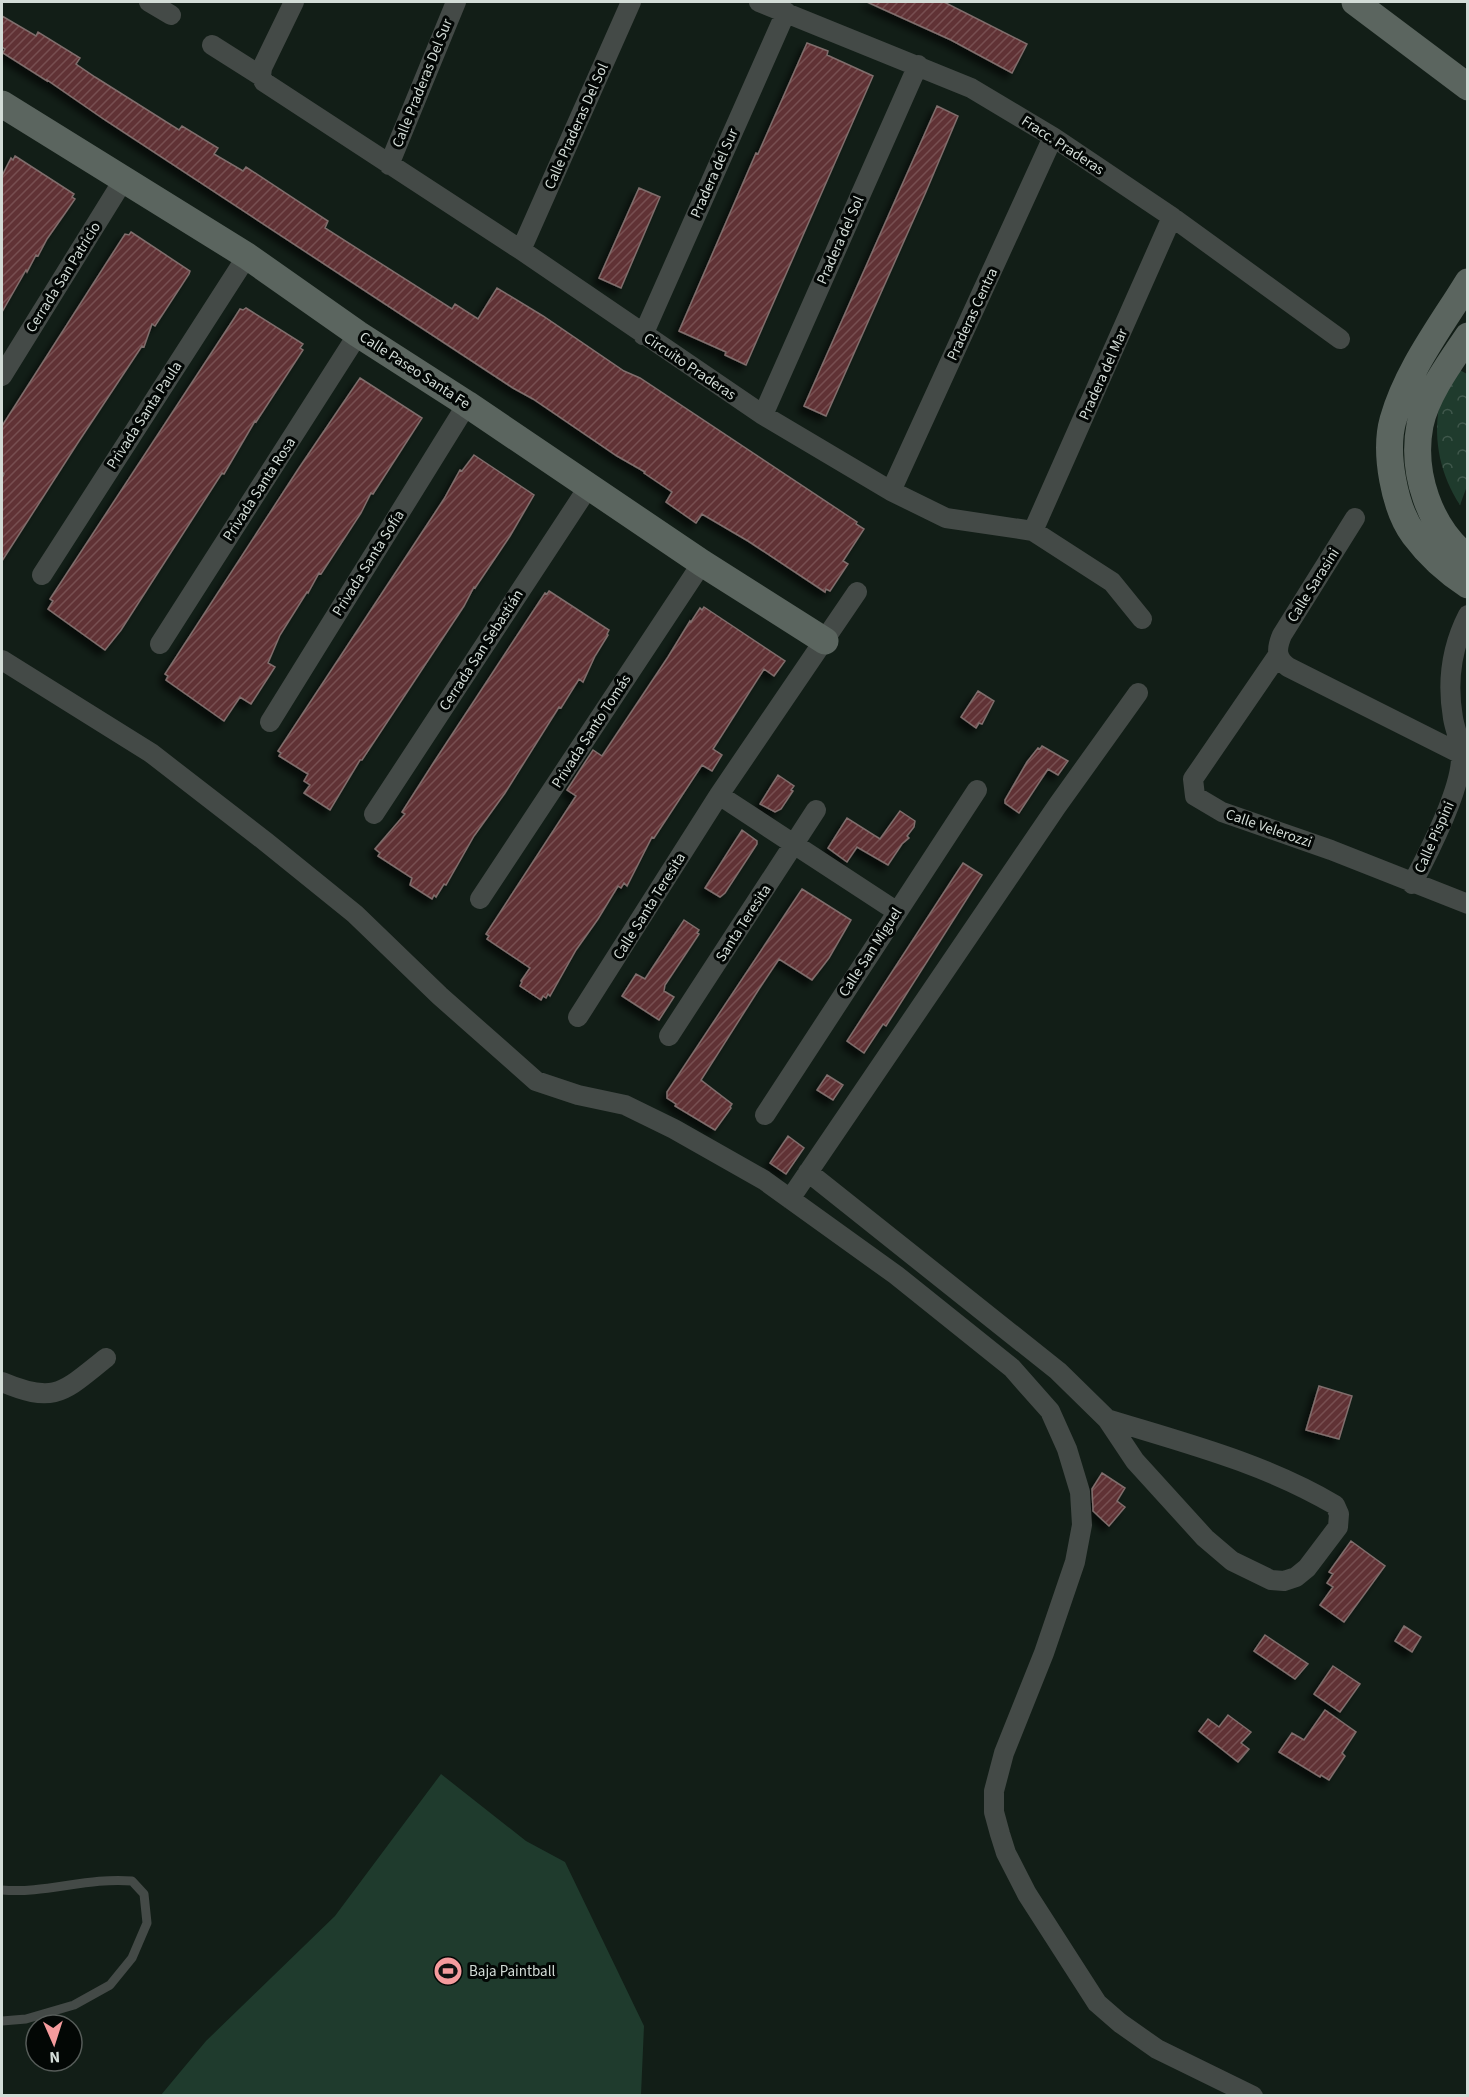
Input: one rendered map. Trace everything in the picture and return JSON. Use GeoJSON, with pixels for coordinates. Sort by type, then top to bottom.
{"type":"FeatureCollection","features":[{"type":"Feature","properties":{"kind":"street"},"geometry":{"type":"LineString","coordinates":[[149,2],[171,15]]}},
{"type":"Feature","properties":{"kind":"street"},"geometry":{"type":"LineString","coordinates":[[262,72],[294,2]]}},
{"type":"Feature","properties":{"kind":"street","name":"Calle Praderas Del Sur"},"geometry":{"type":"LineString","coordinates":[[388,165],[456,2]]}},
{"type":"Feature","properties":{"kind":"street","name":"Calle Praderas Del Sol"},"geometry":{"type":"LineString","coordinates":[[520,250],[631,2]]}},
{"type":"Feature","properties":{"kind":"street","name":"Fracc. Praderas"},"geometry":{"type":"LineString","coordinates":[[759,2],[971,88],[1053,137],[1172,217],[1340,339]]}},
{"type":"Feature","properties":{"kind":"street"},"geometry":{"type":"LineString","coordinates":[[1355,2],[1467,87]]}},
{"type":"Feature","properties":{"kind":"street","name":"Pradera del Sur"},"geometry":{"type":"LineString","coordinates":[[643,335],[786,12]]}},
{"type":"Feature","properties":{"kind":"street","name":"Circuito Praderas"},"geometry":{"type":"LineString","coordinates":[[212,45],[262,72],[264,82],[520,250],[763,415],[891,491],[946,518],[1033,531],[1112,582],[1142,619]]}},
{"type":"Feature","properties":{"kind":"street","name":"Pradera del Sol"},"geometry":{"type":"LineString","coordinates":[[763,415],[918,66]]}},
{"type":"Feature","properties":{"kind":"street","name":"Calle Paseo Santa Fe"},"geometry":{"type":"LineString","coordinates":[[4,111],[124,179],[247,256],[358,334],[467,404],[702,563],[825,641]]}},
{"type":"Feature","properties":{"kind":"street","name":"Praderas Centra"},"geometry":{"type":"LineString","coordinates":[[891,491],[1053,137]]}},
{"type":"Feature","properties":{"kind":"street","name":"Cerrada San Patricio"},"geometry":{"type":"LineString","coordinates":[[2,376],[124,179]]}},
{"type":"Feature","properties":{"kind":"street","name":"Pradera del Mar"},"geometry":{"type":"LineString","coordinates":[[1033,531],[1172,217]]}},
{"type":"Feature","properties":{"kind":"street","name":"Privada Santa Paula"},"geometry":{"type":"LineString","coordinates":[[42,575],[247,256]]}},
{"type":"Feature","properties":{"kind":"street"},"geometry":{"type":"LineString","coordinates":[[1467,282],[1412,372],[1393,421],[1389,459],[1397,500],[1412,533],[1446,571],[1467,585]]}},
{"type":"Feature","properties":{"kind":"street","name":"Privada Santa Rosa"},"geometry":{"type":"LineString","coordinates":[[160,644],[358,334]]}},
{"type":"Feature","properties":{"kind":"street"},"geometry":{"type":"LineString","coordinates":[[1467,336],[1437,385],[1420,423],[1417,457],[1423,490],[1436,521],[1467,558]]}},
{"type":"Feature","properties":{"kind":"street","name":"Privada Santa Sofía"},"geometry":{"type":"LineString","coordinates":[[270,722],[467,404]]}},
{"type":"Feature","properties":{"kind":"street","name":"Cerrada San Sebastián"},"geometry":{"type":"LineString","coordinates":[[374,814],[589,486]]}},
{"type":"Feature","properties":{"kind":"street","name":"Calle Sarasini"},"geometry":{"type":"LineString","coordinates":[[1278,655],[1277,645],[1282,635],[1355,518]]}},
{"type":"Feature","properties":{"kind":"street","name":"Privada Santo Tomás"},"geometry":{"type":"LineString","coordinates":[[480,899],[702,563]]}},
{"type":"Feature","properties":{"kind":"street","name":"Calle Santa Teresita"},"geometry":{"type":"LineString","coordinates":[[578,1017],[719,795],[857,592]]}},
{"type":"Feature","properties":{"kind":"street","name":"Calle Pispini"},"geometry":{"type":"LineString","coordinates":[[1413,884],[1429,852],[1459,777],[1461,754],[1449,695],[1452,655],[1467,615]]}},
{"type":"Feature","properties":{"kind":"street"},"geometry":{"type":"LineString","coordinates":[[1278,655],[1282,663],[1288,667],[1461,754]]}},
{"type":"Feature","properties":{"kind":"street","name":"Calle Velerozzi"},"geometry":{"type":"LineString","coordinates":[[1278,655],[1193,778],[1195,796],[1222,813],[1331,850],[1467,904]]}},
{"type":"Feature","properties":{"kind":"street"},"geometry":{"type":"LineString","coordinates":[[2,660],[151,753],[266,842],[355,914],[440,996],[536,1081],[578,1095],[625,1105],[765,1180],[896,1275],[1012,1368],[1050,1411],[1067,1449],[1080,1492],[1082,1525],[1076,1563],[1044,1653],[1004,1753],[996,1781],[994,1812],[1000,1834],[1006,1853],[1027,1894],[1097,2003],[1120,2023],[1157,2049],[1253,2096]]}},
{"type":"Feature","properties":{"kind":"street"},"geometry":{"type":"LineString","coordinates":[[790,1198],[1057,806],[1138,693]]}},
{"type":"Feature","properties":{"kind":"street","name":"Calle San Miguel"},"geometry":{"type":"LineString","coordinates":[[765,1115],[977,790]]}},
{"type":"Feature","properties":{"kind":"street"},"geometry":{"type":"LineString","coordinates":[[719,795],[896,911]]}},
{"type":"Feature","properties":{"kind":"street","name":"Santa Teresita"},"geometry":{"type":"LineString","coordinates":[[669,1036],[816,810]]}},
{"type":"Feature","properties":{"kind":"street"},"geometry":{"type":"LineString","coordinates":[[808,1172],[1058,1371],[1107,1419],[1135,1461],[1205,1538],[1232,1561],[1271,1580],[1284,1581],[1296,1577],[1307,1568],[1338,1527],[1340,1514],[1335,1505],[1277,1474],[1234,1457],[1107,1419]]}},
{"type":"Feature","properties":{"kind":"street"},"geometry":{"type":"LineString","coordinates":[[2,1382],[14,1388],[47,1395],[56,1393],[64,1391],[106,1358]]}},
{"type":"Feature","properties":{"kind":"lane"},"geometry":{"type":"LineString","coordinates":[[2,1890],[20,1892],[111,1879],[132,1881],[144,1894],[147,1923],[132,1958],[110,1985],[74,2005],[26,2019],[2,2021]]}},
{"type":"Feature","properties":{"kind":"green space"},"geometry":{"type":"Polygon","coordinates":[[[1456,368],[1467,374],[1467,486],[1460,505],[1443,470],[1437,433],[1440,402],[1456,368]]]}},
{"type":"Feature","properties":{"kind":"green space","name":"Baja Paintball"},"geometry":{"type":"Polygon","coordinates":[[[441,1774],[526,1841],[565,1862],[644,2026],[641,2095],[161,2095],[206,2041],[335,1916],[441,1774]]]}},
{"type":"Feature","properties":{"kind":"building"},"geometry":{"type":"Polygon","coordinates":[[[867,2],[944,2],[1027,44],[1012,73],[951,40],[867,2]]]}},
{"type":"Feature","properties":{"kind":"building"},"geometry":{"type":"Polygon","coordinates":[[[2,16],[36,36],[38,32],[80,58],[76,64],[95,77],[179,130],[182,126],[218,148],[214,154],[243,171],[246,167],[328,221],[325,228],[452,309],[455,304],[478,319],[497,288],[624,371],[640,378],[857,522],[856,524],[864,529],[843,561],[848,564],[830,591],[826,589],[825,592],[748,541],[702,514],[696,523],[666,502],[672,492],[645,472],[617,456],[3,53],[5,49],[2,47],[2,16]]]}},
{"type":"Feature","properties":{"kind":"building"},"geometry":{"type":"Polygon","coordinates":[[[807,43],[828,51],[827,55],[873,76],[746,365],[725,355],[726,352],[679,331],[756,153],[758,154],[807,43]]]}},
{"type":"Feature","properties":{"kind":"building"},"geometry":{"type":"Polygon","coordinates":[[[937,106],[958,116],[826,416],[804,406],[937,106]]]}},
{"type":"Feature","properties":{"kind":"building"},"geometry":{"type":"Polygon","coordinates":[[[15,156],[74,194],[72,197],[75,199],[38,256],[36,255],[27,272],[26,270],[2,312],[2,176],[11,158],[13,160],[15,156]]]}},
{"type":"Feature","properties":{"kind":"building"},"geometry":{"type":"Polygon","coordinates":[[[639,188],[660,197],[621,288],[599,278],[639,188]]]}},
{"type":"Feature","properties":{"kind":"building"},"geometry":{"type":"Polygon","coordinates":[[[131,232],[190,271],[189,274],[155,326],[152,324],[144,347],[142,346],[2,561],[2,478],[4,474],[2,472],[2,426],[125,234],[129,235],[131,232]]]}},
{"type":"Feature","properties":{"kind":"building"},"geometry":{"type":"Polygon","coordinates":[[[246,308],[303,344],[300,348],[303,350],[255,421],[224,474],[222,473],[121,630],[105,650],[48,609],[53,601],[50,599],[240,309],[246,308]]]}},
{"type":"Feature","properties":{"kind":"building"},"geometry":{"type":"Polygon","coordinates":[[[360,378],[422,418],[280,635],[268,663],[275,667],[251,704],[240,697],[224,721],[166,680],[168,676],[165,674],[360,378]]]}},
{"type":"Feature","properties":{"kind":"building"},"geometry":{"type":"Polygon","coordinates":[[[474,455],[534,495],[510,536],[360,760],[330,810],[304,793],[310,785],[304,781],[308,774],[279,756],[281,753],[278,751],[444,499],[460,470],[462,471],[474,455]]]}},
{"type":"Feature","properties":{"kind":"building"},"geometry":{"type":"Polygon","coordinates":[[[549,591],[609,630],[608,635],[583,682],[579,679],[561,708],[559,707],[505,793],[474,836],[446,885],[444,884],[436,897],[434,895],[432,899],[410,885],[412,878],[378,856],[380,853],[375,849],[405,814],[402,812],[434,762],[545,593],[549,591]]]}},
{"type":"Feature","properties":{"kind":"building"},"geometry":{"type":"Polygon","coordinates":[[[704,607],[785,661],[774,676],[764,669],[713,749],[722,755],[712,771],[702,765],[654,838],[652,837],[627,886],[624,883],[621,888],[618,886],[576,950],[550,996],[548,994],[546,998],[543,996],[541,1000],[520,986],[530,968],[487,939],[489,936],[486,934],[576,796],[567,790],[593,750],[602,756],[690,621],[700,608],[702,610],[704,607]]]}},
{"type":"Feature","properties":{"kind":"building"},"geometry":{"type":"Polygon","coordinates":[[[978,691],[994,701],[982,724],[979,723],[976,728],[961,717],[978,691]]]}},
{"type":"Feature","properties":{"kind":"building"},"geometry":{"type":"Polygon","coordinates":[[[1042,746],[1068,761],[1058,775],[1048,769],[1019,813],[1005,803],[1005,800],[1027,762],[1042,746]]]}},
{"type":"Feature","properties":{"kind":"building"},"geometry":{"type":"Polygon","coordinates":[[[778,775],[794,786],[781,809],[775,812],[760,804],[778,775]]]}},
{"type":"Feature","properties":{"kind":"building"},"geometry":{"type":"Polygon","coordinates":[[[900,811],[915,821],[914,827],[907,836],[909,838],[902,844],[888,865],[857,847],[847,862],[828,848],[847,818],[880,839],[900,811]]]}},
{"type":"Feature","properties":{"kind":"building"},"geometry":{"type":"Polygon","coordinates":[[[742,830],[757,841],[757,844],[725,893],[720,897],[705,888],[742,830]]]}},
{"type":"Feature","properties":{"kind":"building"},"geometry":{"type":"Polygon","coordinates":[[[963,863],[982,875],[886,1026],[883,1024],[864,1053],[847,1041],[963,863]]]}},
{"type":"Feature","properties":{"kind":"building"},"geometry":{"type":"Polygon","coordinates":[[[802,889],[851,920],[829,958],[812,980],[779,959],[759,989],[701,1080],[732,1104],[715,1130],[675,1106],[676,1104],[667,1098],[667,1092],[802,889]]]}},
{"type":"Feature","properties":{"kind":"building"},"geometry":{"type":"Polygon","coordinates":[[[684,920],[699,930],[697,933],[699,934],[665,985],[664,991],[674,997],[659,1020],[622,996],[636,974],[645,979],[684,920]]]}},
{"type":"Feature","properties":{"kind":"building"},"geometry":{"type":"Polygon","coordinates":[[[827,1075],[843,1085],[833,1100],[817,1090],[827,1075]]]}},
{"type":"Feature","properties":{"kind":"building"},"geometry":{"type":"Polygon","coordinates":[[[788,1136],[804,1148],[786,1174],[770,1163],[788,1136]]]}},
{"type":"Feature","properties":{"kind":"building"},"geometry":{"type":"Polygon","coordinates":[[[1319,1386],[1352,1396],[1339,1439],[1306,1430],[1319,1386]]]}},
{"type":"Feature","properties":{"kind":"building"},"geometry":{"type":"Polygon","coordinates":[[[1102,1473],[1125,1488],[1117,1501],[1125,1507],[1109,1526],[1093,1511],[1092,1489],[1102,1473]]]}},
{"type":"Feature","properties":{"kind":"building"},"geometry":{"type":"Polygon","coordinates":[[[1351,1541],[1385,1566],[1344,1622],[1320,1605],[1333,1587],[1327,1583],[1333,1574],[1329,1572],[1351,1541]]]}},
{"type":"Feature","properties":{"kind":"building"},"geometry":{"type":"Polygon","coordinates":[[[1404,1626],[1421,1637],[1412,1652],[1395,1641],[1404,1626]]]}},
{"type":"Feature","properties":{"kind":"building"},"geometry":{"type":"Polygon","coordinates":[[[1265,1635],[1308,1664],[1295,1679],[1254,1651],[1265,1635]]]}},
{"type":"Feature","properties":{"kind":"building"},"geometry":{"type":"Polygon","coordinates":[[[1333,1666],[1360,1684],[1340,1712],[1314,1694],[1333,1666]]]}},
{"type":"Feature","properties":{"kind":"building"},"geometry":{"type":"Polygon","coordinates":[[[1325,1710],[1356,1732],[1342,1753],[1345,1756],[1329,1780],[1279,1752],[1292,1733],[1304,1740],[1325,1710]]]}},
{"type":"Feature","properties":{"kind":"building"},"geometry":{"type":"Polygon","coordinates":[[[1228,1715],[1251,1732],[1241,1743],[1249,1749],[1238,1762],[1199,1731],[1208,1719],[1219,1727],[1228,1715]]]}},
{"type":"Feature","properties":{"kind":"place","name":"Baja Paintball"},"geometry":{"type":"Point","coordinates":[448,1971]}}]}
